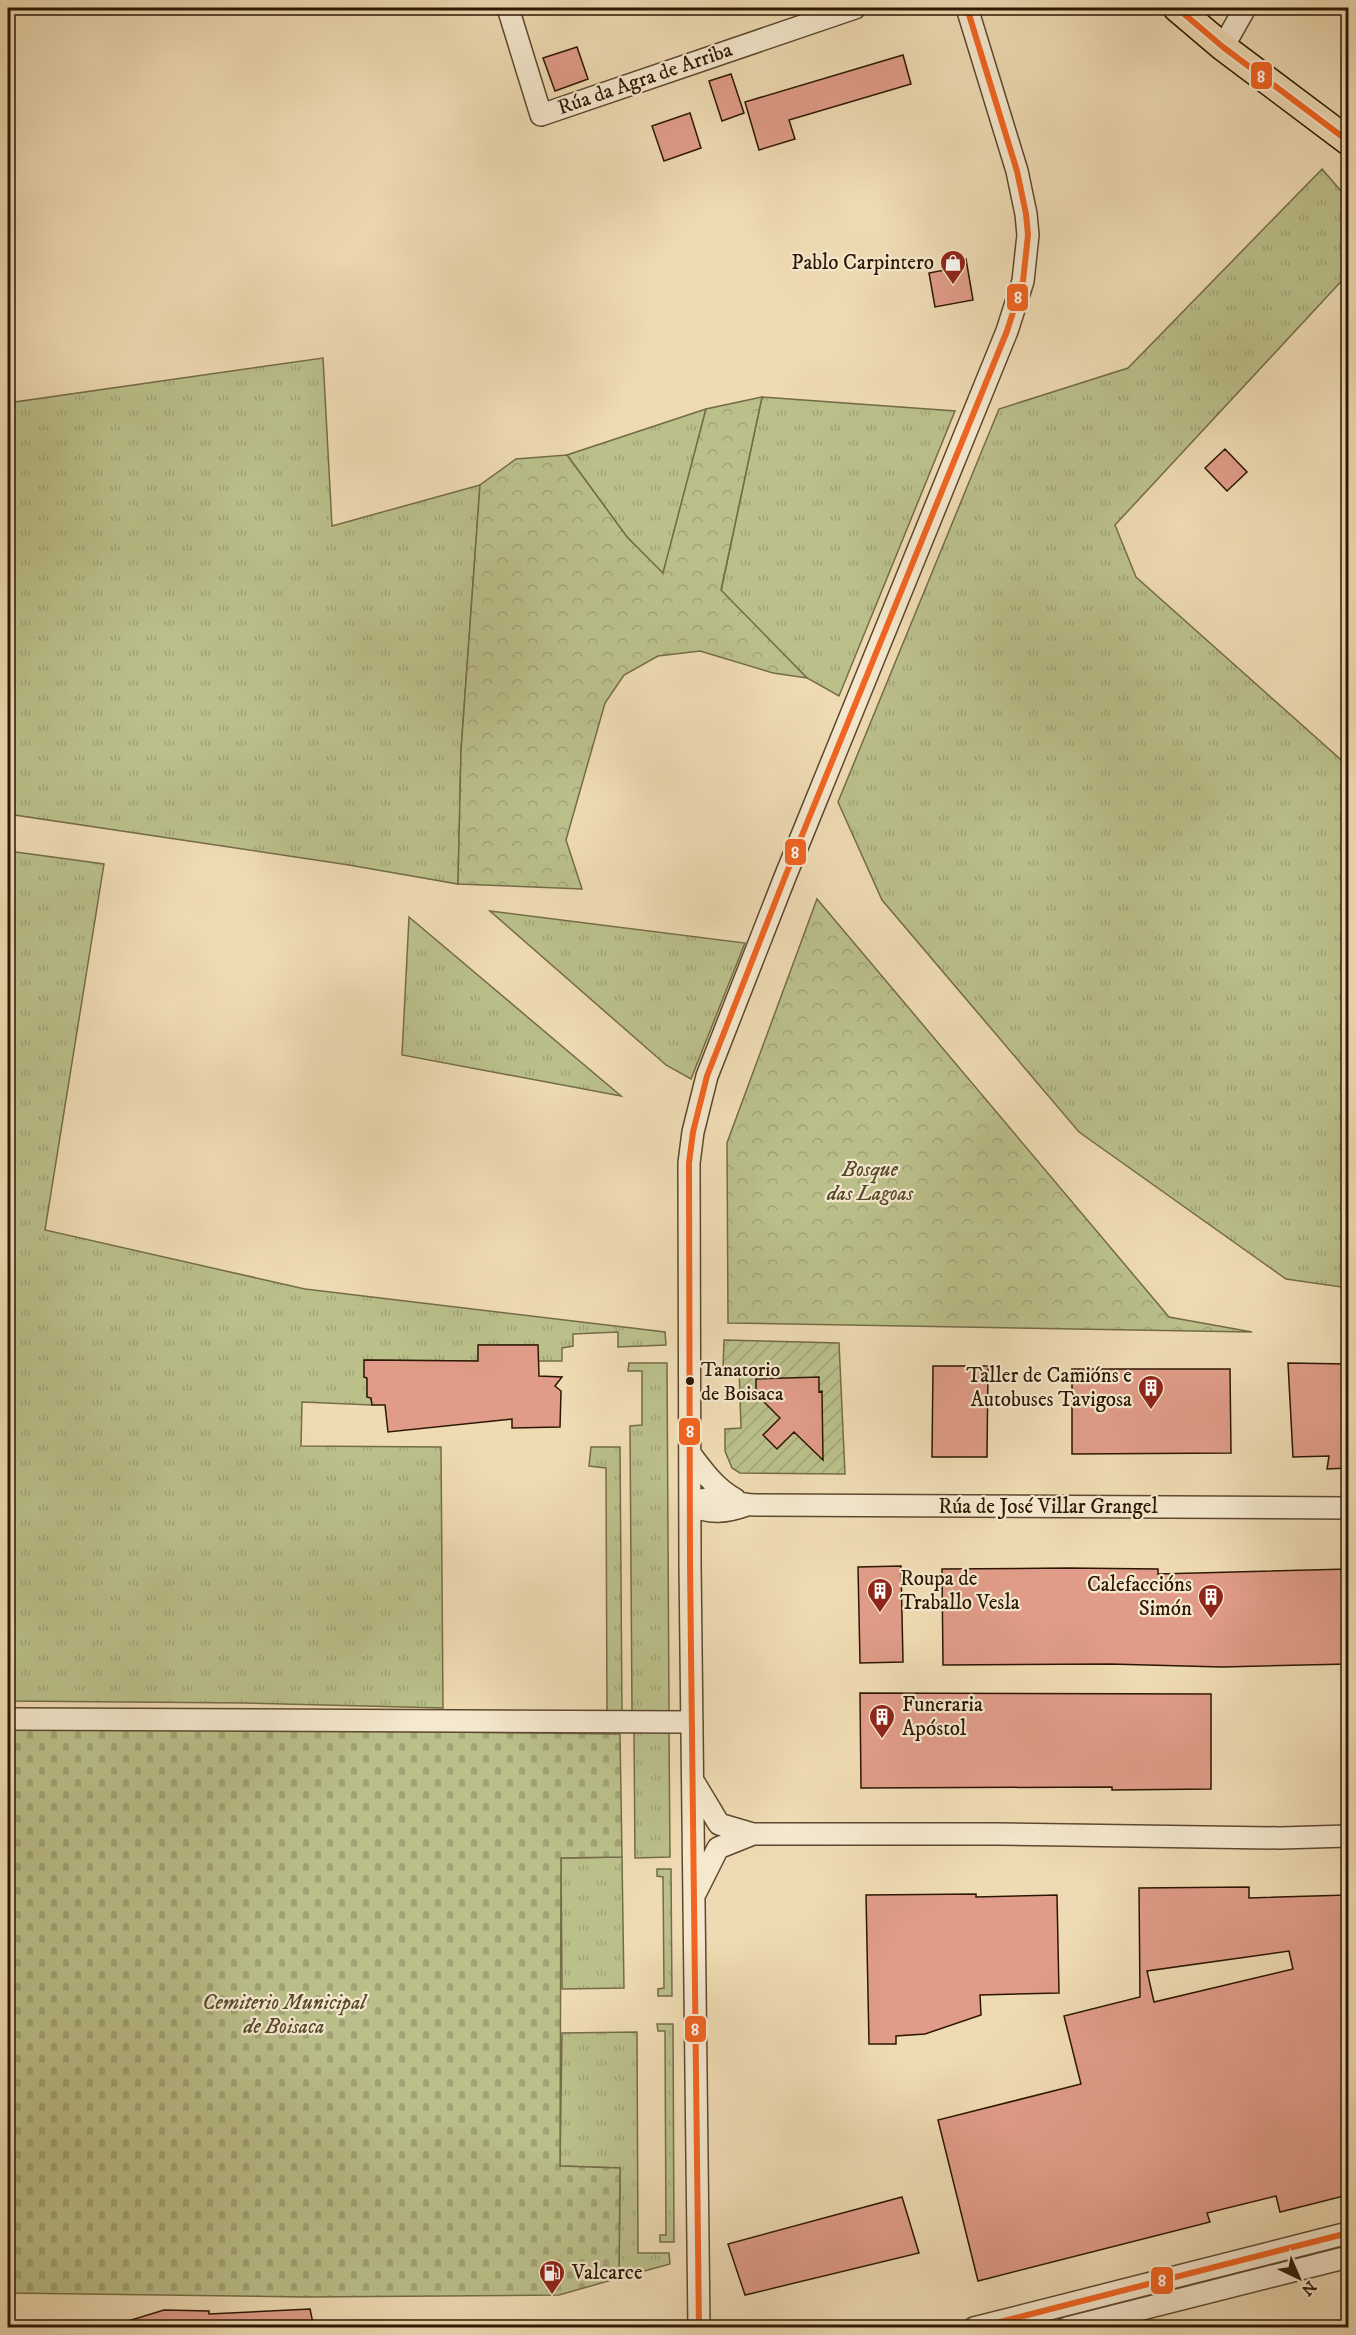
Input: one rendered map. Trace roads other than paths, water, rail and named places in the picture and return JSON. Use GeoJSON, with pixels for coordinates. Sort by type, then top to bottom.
{"type":"FeatureCollection","features":[{"type":"Feature","properties":{"kind":"main road"},"geometry":{"type":"LineString","coordinates":[[1177,8],[1223,47],[1348,141]]}},
{"type":"Feature","properties":{"kind":"street","name":"Rúa da Agra de Arriba"},"geometry":{"type":"LineString","coordinates":[[508,8],[541,115],[855,8]]}},
{"type":"Feature","properties":{"kind":"street"},"geometry":{"type":"LineString","coordinates":[[699,2328],[690,1550],[689,1163],[693,1132],[707,1076],[812,810],[1007,331],[1023,281],[1028,235],[1022,192],[967,8]]}},
{"type":"Feature","properties":{"kind":"street"},"geometry":{"type":"LineString","coordinates":[[1223,47],[1245,8]]}},
{"type":"Feature","properties":{"kind":"street"},"geometry":{"type":"LineString","coordinates":[[691,1455],[709,1479],[727,1495],[747,1505]]}},
{"type":"Feature","properties":{"kind":"street","name":"Rúa de José Villar Grangel"},"geometry":{"type":"LineString","coordinates":[[691,1504],[714,1497],[747,1505],[1348,1508]]}},
{"type":"Feature","properties":{"kind":"street","name":"Rúa de José Villar Grangel"},"geometry":{"type":"LineString","coordinates":[[690,1550],[713,1523],[747,1505]]}},
{"type":"Feature","properties":{"kind":"street"},"geometry":{"type":"LineString","coordinates":[[8,1719],[692,1722]]}},
{"type":"Feature","properties":{"kind":"street"},"geometry":{"type":"LineString","coordinates":[[693,1781],[719,1824],[722,1839],[694,1894]]}},
{"type":"Feature","properties":{"kind":"street"},"geometry":{"type":"LineString","coordinates":[[694,1819],[706,1819],[753,1834],[996,1834],[1280,1838],[1348,1836]]}},
{"type":"Feature","properties":{"kind":"street"},"geometry":{"type":"LineString","coordinates":[[694,1854],[718,1848],[753,1834]]}},
{"type":"Feature","properties":{"kind":"street"},"geometry":{"type":"LineString","coordinates":[[974,2328],[1348,2233]]}},
{"type":"Feature","properties":{"kind":"street"},"geometry":{"type":"LineString","coordinates":[[1067,2328],[1348,2257]]}},
{"type":"Feature","properties":{"kind":"place","name":"Pablo Carpintero"},"geometry":{"type":"Point","coordinates":[953,286]}},
{"type":"Feature","properties":{"kind":"place","name":"Tanatorio de Boisaca"},"geometry":{"type":"Point","coordinates":[690,1381]}},
{"type":"Feature","properties":{"kind":"place","name":"Taller de Camións e Autobuses Tavigosa"},"geometry":{"type":"Point","coordinates":[1151,1411]}},
{"type":"Feature","properties":{"kind":"place","name":"Roupa de Traballo Vesla"},"geometry":{"type":"Point","coordinates":[880,1614]}},
{"type":"Feature","properties":{"kind":"place","name":"Calefaccións Simón"},"geometry":{"type":"Point","coordinates":[1211,1620]}},
{"type":"Feature","properties":{"kind":"place","name":"Funeraria Apóstol"},"geometry":{"type":"Point","coordinates":[882,1740]}},
{"type":"Feature","properties":{"kind":"place","name":"Valcarce"},"geometry":{"type":"Point","coordinates":[552,2296]}},
{"type":"Feature","properties":{"kind":"park label","name":"Bosque das Lagoas"},"geometry":{"type":"Point","coordinates":[870,1182]}},
{"type":"Feature","properties":{"kind":"park label","name":"Cemiterio Municipal de Boisaca"},"geometry":{"type":"Point","coordinates":[284,2015]}}]}
